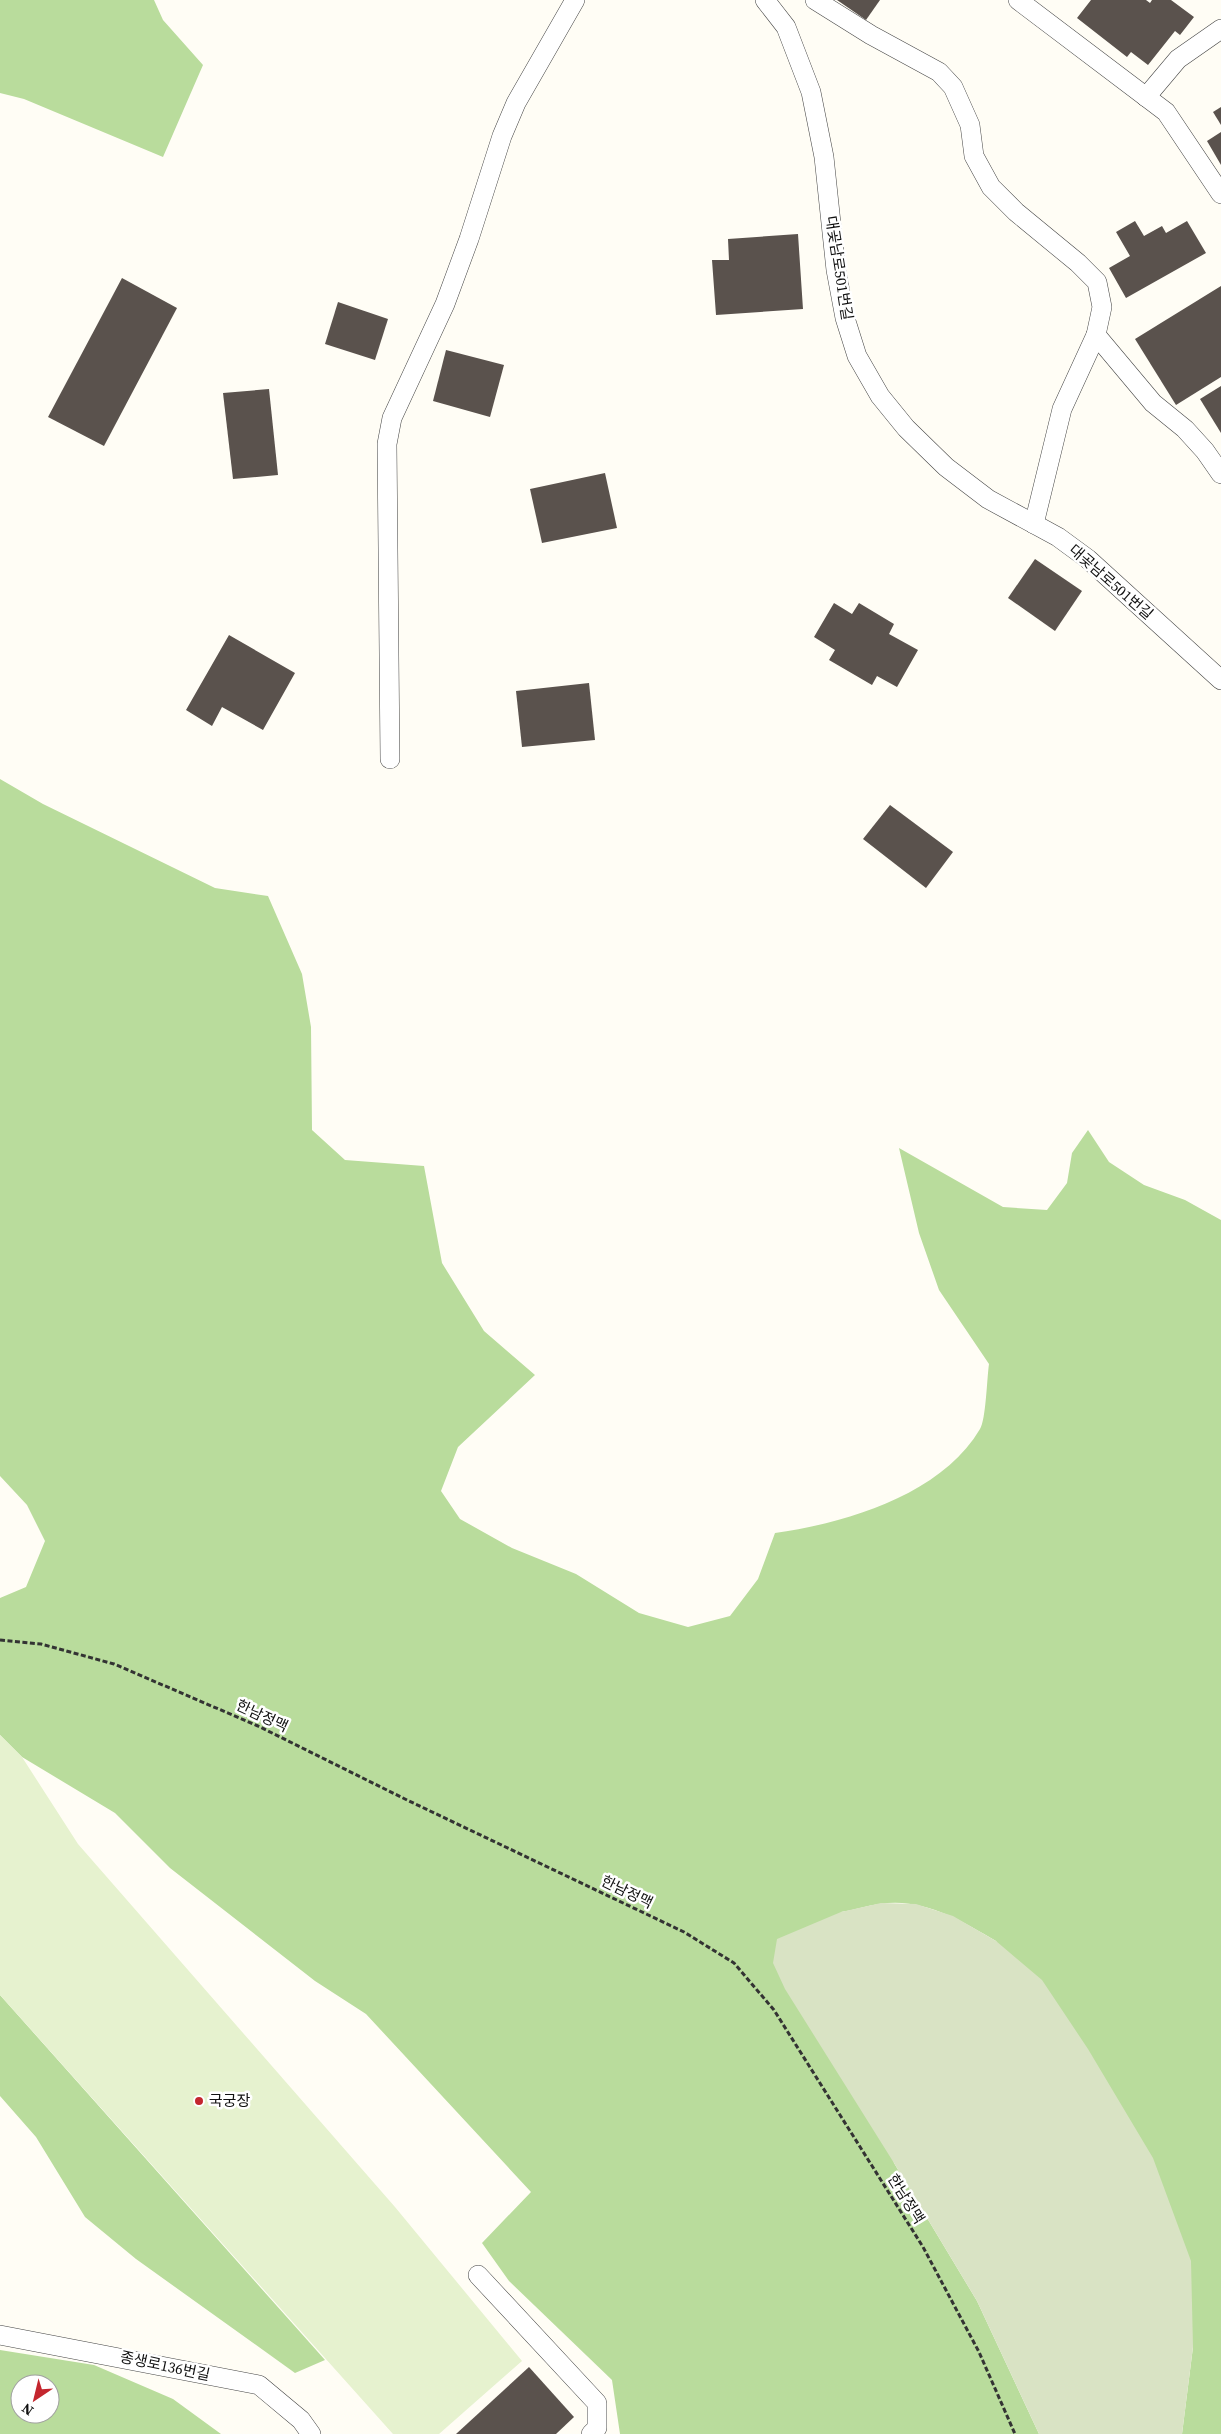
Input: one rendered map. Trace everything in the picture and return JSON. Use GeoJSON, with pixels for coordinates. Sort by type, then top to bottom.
{"type":"FeatureCollection","features":[{"type":"Feature","properties":{"kind":"lane"},"geometry":{"type":"LineString","coordinates":[[390,759],[387,444],[392,418],[445,304],[469,240],[502,136],[516,103],[575,0]]}},
{"type":"Feature","properties":{"kind":"lane","name":"대곶남로501번길"},"geometry":{"type":"LineString","coordinates":[[765,0],[786,27],[811,92],[824,157],[836,270],[845,318],[857,356],[880,396],[906,428],[946,467],[988,499],[1058,537],[1088,559],[1221,680]]}},
{"type":"Feature","properties":{"kind":"lane"},"geometry":{"type":"LineString","coordinates":[[815,0],[871,35],[939,72],[953,87],[970,126],[974,156],[991,187],[1016,212],[1078,263],[1097,282],[1102,307],[1096,335],[1062,410],[1034,524]]}},
{"type":"Feature","properties":{"kind":"lane"},"geometry":{"type":"LineString","coordinates":[[1018,0],[1166,112],[1221,194]]}},
{"type":"Feature","properties":{"kind":"lane"},"geometry":{"type":"LineString","coordinates":[[1146,96],[1178,59],[1221,29]]}},
{"type":"Feature","properties":{"kind":"lane"},"geometry":{"type":"LineString","coordinates":[[1096,335],[1153,403],[1185,429],[1205,451],[1221,474]]}},
{"type":"Feature","properties":{"kind":"lane"},"geometry":{"type":"LineString","coordinates":[[478,2275],[597,2403],[597,2428],[591,2434]]}},
{"type":"Feature","properties":{"kind":"lane","name":"종생로136번길"},"geometry":{"type":"LineString","coordinates":[[0,2335],[259,2385],[301,2420],[311,2434]]}},
{"type":"Feature","properties":{"kind":"path","name":"한남정맥"},"geometry":{"type":"LineString","coordinates":[[0,1640],[41,1644],[114,1664],[258,1726],[406,1800],[684,1932],[734,1963],[774,2010],[922,2247],[979,2352],[1015,2434]]}},
{"type":"Feature","properties":{"kind":"green space"},"geometry":{"type":"Polygon","coordinates":[[[0,0],[154,0],[163,20],[203,65],[163,157],[24,99],[0,93],[0,0]]]}},
{"type":"Feature","properties":{"kind":"green space"},"geometry":{"type":"Polygon","coordinates":[[[0,779],[43,804],[215,888],[268,896],[302,974],[311,1027],[312,1130],[345,1160],[424,1166],[442,1263],[484,1331],[535,1375],[458,1447],[441,1491],[460,1519],[512,1548],[576,1574],[639,1613],[688,1627],[730,1616],[758,1579],[775,1533],[831,1522],[861,1513],[917,1488],[942,1472],[963,1452],[980,1429],[985,1408],[989,1364],[939,1290],[919,1233],[899,1148],[1003,1207],[1047,1210],[1067,1183],[1072,1153],[1088,1130],[1109,1162],[1144,1185],[1185,1200],[1221,1220],[1221,2434],[1182,2434],[1193,2347],[996,1941],[955,1918],[926,1907],[911,1904],[879,1904],[841,1912],[894,2163],[977,2301],[1039,2434],[620,2434],[612,2380],[509,2281],[482,2243],[531,2192],[366,2014],[315,1981],[170,1868],[115,1813],[22,1757],[0,1735],[0,1598],[26,1587],[45,1541],[27,1505],[0,1476],[0,779]]]}},
{"type":"Feature","properties":{"kind":"green space","name":"국궁장"},"geometry":{"type":"Polygon","coordinates":[[[0,1735],[22,1757],[78,1844],[395,2207],[522,2361],[439,2434],[393,2434],[0,1995],[0,1735]]]}},
{"type":"Feature","properties":{"kind":"green space"},"geometry":{"type":"Polygon","coordinates":[[[881,1903],[916,1904],[953,1916],[996,1941],[1042,1980],[1088,2049],[1153,2158],[1191,2261],[1193,2347],[1182,2434],[1039,2434],[977,2301],[894,2163],[785,1989],[773,1963],[777,1939],[841,1912],[881,1903]]]}},
{"type":"Feature","properties":{"kind":"green space"},"geometry":{"type":"Polygon","coordinates":[[[0,1995],[325,2360],[295,2373],[136,2259],[85,2217],[36,2137],[0,2096],[0,1995]]]}},
{"type":"Feature","properties":{"kind":"green space"},"geometry":{"type":"Polygon","coordinates":[[[0,2350],[94,2365],[173,2399],[221,2434],[0,2434],[0,2350]]]}},
{"type":"Feature","properties":{"kind":"building"},"geometry":{"type":"Polygon","coordinates":[[[837,0],[880,0],[866,20],[837,0]]]}},
{"type":"Feature","properties":{"kind":"building"},"geometry":{"type":"Polygon","coordinates":[[[1091,0],[1146,0],[1150,3],[1152,0],[1171,0],[1194,17],[1180,35],[1175,31],[1148,65],[1131,52],[1127,57],[1077,18],[1091,0]]]}},
{"type":"Feature","properties":{"kind":"building"},"geometry":{"type":"Polygon","coordinates":[[[1221,107],[1221,125],[1213,112],[1221,107]]]}},
{"type":"Feature","properties":{"kind":"building"},"geometry":{"type":"Polygon","coordinates":[[[1221,132],[1221,165],[1207,141],[1221,132]]]}},
{"type":"Feature","properties":{"kind":"building"},"geometry":{"type":"Polygon","coordinates":[[[1135,221],[1144,236],[1162,226],[1166,233],[1187,221],[1206,253],[1126,298],[1109,268],[1130,256],[1116,232],[1135,221]]]}},
{"type":"Feature","properties":{"kind":"building"},"geometry":{"type":"Polygon","coordinates":[[[798,234],[803,309],[716,315],[712,260],[729,260],[728,239],[798,234]]]}},
{"type":"Feature","properties":{"kind":"building"},"geometry":{"type":"Polygon","coordinates":[[[122,278],[177,308],[104,446],[48,417],[122,278]]]}},
{"type":"Feature","properties":{"kind":"building"},"geometry":{"type":"Polygon","coordinates":[[[1221,286],[1221,377],[1176,405],[1135,339],[1221,286]]]}},
{"type":"Feature","properties":{"kind":"building"},"geometry":{"type":"Polygon","coordinates":[[[338,302],[388,319],[375,360],[325,344],[338,302]]]}},
{"type":"Feature","properties":{"kind":"building"},"geometry":{"type":"Polygon","coordinates":[[[446,350],[504,365],[490,417],[433,401],[446,350]]]}},
{"type":"Feature","properties":{"kind":"building"},"geometry":{"type":"Polygon","coordinates":[[[1221,386],[1221,433],[1200,399],[1221,386]]]}},
{"type":"Feature","properties":{"kind":"building"},"geometry":{"type":"Polygon","coordinates":[[[269,389],[278,475],[233,479],[223,393],[269,389]]]}},
{"type":"Feature","properties":{"kind":"building"},"geometry":{"type":"Polygon","coordinates":[[[605,473],[617,528],[542,543],[530,489],[605,473]]]}},
{"type":"Feature","properties":{"kind":"building"},"geometry":{"type":"Polygon","coordinates":[[[1035,559],[1082,591],[1055,631],[1008,598],[1035,559]]]}},
{"type":"Feature","properties":{"kind":"building"},"geometry":{"type":"Polygon","coordinates":[[[834,603],[852,614],[859,603],[894,624],[889,634],[918,650],[897,687],[877,676],[872,685],[829,660],[835,650],[814,637],[834,603]]]}},
{"type":"Feature","properties":{"kind":"building"},"geometry":{"type":"Polygon","coordinates":[[[229,635],[295,673],[263,730],[222,707],[212,726],[186,710],[229,635]]]}},
{"type":"Feature","properties":{"kind":"building"},"geometry":{"type":"Polygon","coordinates":[[[589,683],[595,740],[522,747],[516,691],[589,683]]]}},
{"type":"Feature","properties":{"kind":"building"},"geometry":{"type":"Polygon","coordinates":[[[890,805],[953,852],[926,888],[863,839],[890,805]]]}},
{"type":"Feature","properties":{"kind":"building"},"geometry":{"type":"Polygon","coordinates":[[[529,2367],[574,2417],[556,2434],[456,2434],[529,2367]]]}},
{"type":"Feature","properties":{"kind":"place","name":"국궁장"},"geometry":{"type":"Point","coordinates":[199,2101]}}]}
